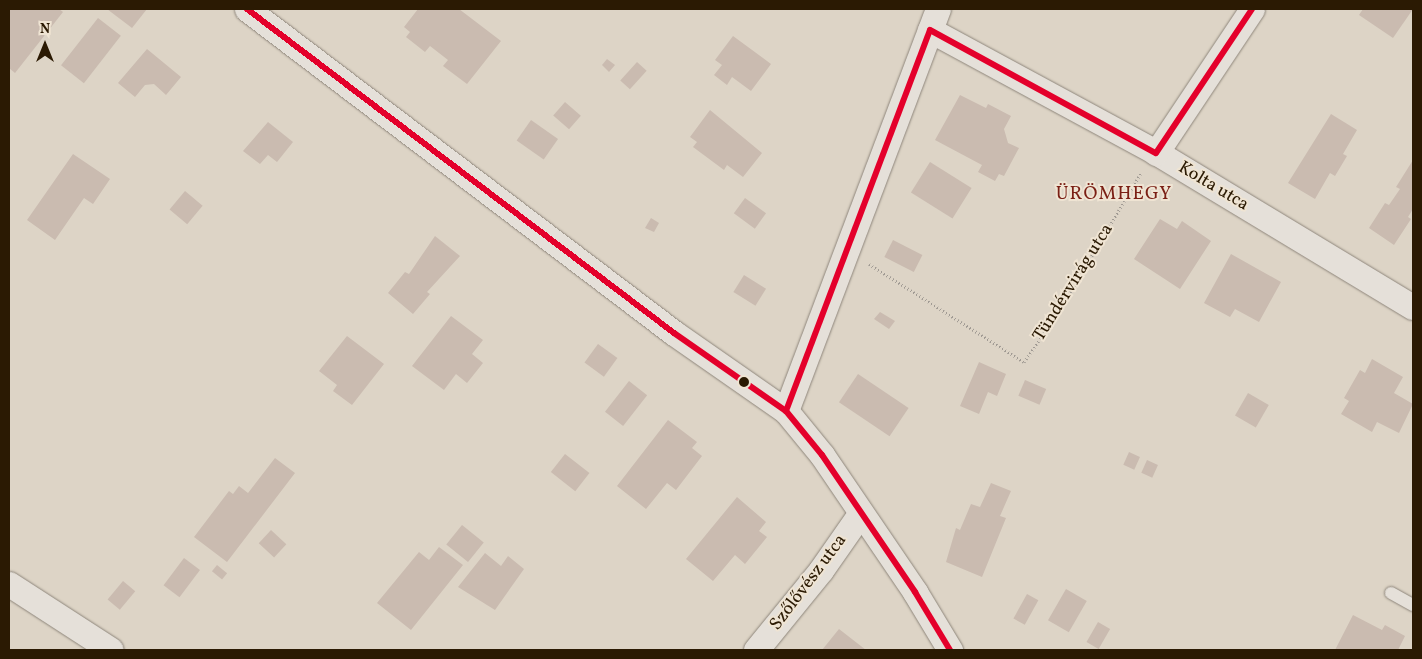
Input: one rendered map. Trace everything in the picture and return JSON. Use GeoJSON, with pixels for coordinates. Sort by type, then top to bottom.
{"type":"FeatureCollection","features":[{"type":"Feature","properties":{"kind":"street"},"geometry":{"type":"LineString","coordinates":[[247,9],[674,333],[786,410],[822,455],[860,514],[915,592],[950,650]]}},
{"type":"Feature","properties":{"kind":"street"},"geometry":{"type":"LineString","coordinates":[[1155,152],[1252,9]]}},
{"type":"Feature","properties":{"kind":"street"},"geometry":{"type":"LineString","coordinates":[[786,410],[845,249],[934,19]]}},
{"type":"Feature","properties":{"kind":"street","name":"Kolta utca"},"geometry":{"type":"LineString","coordinates":[[934,19],[1413,307]]}},
{"type":"Feature","properties":{"kind":"street","name":"Szőlővész utca"},"geometry":{"type":"LineString","coordinates":[[756,650],[821,570],[860,514]]}},
{"type":"Feature","properties":{"kind":"street"},"geometry":{"type":"LineString","coordinates":[[9,584],[111,650]]}},
{"type":"Feature","properties":{"kind":"lane"},"geometry":{"type":"LineString","coordinates":[[1390,593],[1413,606]]}},
{"type":"Feature","properties":{"kind":"path","name":"Tündérvirág utca"},"geometry":{"type":"LineString","coordinates":[[845,249],[1024,362],[1056,316],[1155,152]]}},
{"type":"Feature","properties":{"kind":"building"},"geometry":{"type":"Polygon","coordinates":[[[9,9],[59,9],[63,12],[15,73],[9,68],[9,9]]]}},
{"type":"Feature","properties":{"kind":"building"},"geometry":{"type":"Polygon","coordinates":[[[107,9],[147,9],[132,28],[107,9]]]}},
{"type":"Feature","properties":{"kind":"building"},"geometry":{"type":"Polygon","coordinates":[[[418,9],[459,9],[501,41],[467,84],[443,66],[448,60],[430,46],[425,52],[406,37],[410,32],[404,27],[418,9]]]}},
{"type":"Feature","properties":{"kind":"building"},"geometry":{"type":"Polygon","coordinates":[[[1363,9],[1413,9],[1393,38],[1359,15],[1363,9]]]}},
{"type":"Feature","properties":{"kind":"building"},"geometry":{"type":"Polygon","coordinates":[[[98,18],[121,36],[84,83],[61,65],[98,18]]]}},
{"type":"Feature","properties":{"kind":"building"},"geometry":{"type":"Polygon","coordinates":[[[733,36],[771,64],[751,91],[732,77],[727,85],[714,75],[722,65],[715,60],[733,36]]]}},
{"type":"Feature","properties":{"kind":"building"},"geometry":{"type":"Polygon","coordinates":[[[147,49],[181,77],[166,95],[154,84],[145,85],[135,97],[118,83],[147,49]]]}},
{"type":"Feature","properties":{"kind":"building"},"geometry":{"type":"Polygon","coordinates":[[[607,59],[615,65],[609,72],[602,65],[607,59]]]}},
{"type":"Feature","properties":{"kind":"building"},"geometry":{"type":"Polygon","coordinates":[[[637,62],[647,71],[630,89],[620,81],[637,62]]]}},
{"type":"Feature","properties":{"kind":"building"},"geometry":{"type":"Polygon","coordinates":[[[960,95],[986,108],[988,104],[1011,116],[1004,129],[1008,143],[1019,148],[1004,176],[999,174],[995,181],[978,172],[982,165],[935,140],[960,95]]]}},
{"type":"Feature","properties":{"kind":"building"},"geometry":{"type":"Polygon","coordinates":[[[565,102],[581,116],[569,129],[553,116],[565,102]]]}},
{"type":"Feature","properties":{"kind":"building"},"geometry":{"type":"Polygon","coordinates":[[[710,110],[762,153],[743,177],[727,165],[724,170],[693,147],[697,142],[690,137],[710,110]]]}},
{"type":"Feature","properties":{"kind":"building"},"geometry":{"type":"Polygon","coordinates":[[[1331,114],[1357,130],[1343,154],[1347,156],[1335,176],[1330,173],[1315,199],[1288,183],[1331,114]]]}},
{"type":"Feature","properties":{"kind":"building"},"geometry":{"type":"Polygon","coordinates":[[[531,120],[558,139],[544,159],[517,140],[531,120]]]}},
{"type":"Feature","properties":{"kind":"building"},"geometry":{"type":"Polygon","coordinates":[[[268,122],[293,142],[277,162],[268,155],[260,164],[243,151],[268,122]]]}},
{"type":"Feature","properties":{"kind":"building"},"geometry":{"type":"Polygon","coordinates":[[[73,154],[110,179],[93,204],[84,198],[55,240],[27,220],[73,154]]]}},
{"type":"Feature","properties":{"kind":"building"},"geometry":{"type":"Polygon","coordinates":[[[1413,160],[1413,209],[1408,217],[1411,219],[1394,245],[1369,228],[1385,203],[1389,205],[1400,189],[1396,187],[1413,160]]]}},
{"type":"Feature","properties":{"kind":"building"},"geometry":{"type":"Polygon","coordinates":[[[930,162],[972,188],[952,218],[911,193],[930,162]]]}},
{"type":"Feature","properties":{"kind":"building"},"geometry":{"type":"Polygon","coordinates":[[[185,191],[203,206],[187,224],[170,209],[185,191]]]}},
{"type":"Feature","properties":{"kind":"building"},"geometry":{"type":"Polygon","coordinates":[[[745,198],[766,213],[755,229],[734,213],[745,198]]]}},
{"type":"Feature","properties":{"kind":"building"},"geometry":{"type":"Polygon","coordinates":[[[651,218],[659,223],[654,232],[645,228],[651,218]]]}},
{"type":"Feature","properties":{"kind":"building"},"geometry":{"type":"Polygon","coordinates":[[[1160,219],[1177,229],[1182,221],[1211,241],[1180,289],[1134,259],[1160,219]]]}},
{"type":"Feature","properties":{"kind":"building"},"geometry":{"type":"Polygon","coordinates":[[[435,236],[460,256],[427,292],[430,294],[413,314],[388,293],[405,272],[409,274],[435,236]]]}},
{"type":"Feature","properties":{"kind":"building"},"geometry":{"type":"Polygon","coordinates":[[[893,240],[922,255],[914,272],[884,257],[893,240]]]}},
{"type":"Feature","properties":{"kind":"building"},"geometry":{"type":"Polygon","coordinates":[[[1231,254],[1281,282],[1259,322],[1235,309],[1230,317],[1204,303],[1231,254]]]}},
{"type":"Feature","properties":{"kind":"building"},"geometry":{"type":"Polygon","coordinates":[[[744,275],[766,289],[755,306],[733,292],[744,275]]]}},
{"type":"Feature","properties":{"kind":"building"},"geometry":{"type":"Polygon","coordinates":[[[880,312],[895,321],[889,329],[874,319],[880,312]]]}},
{"type":"Feature","properties":{"kind":"building"},"geometry":{"type":"Polygon","coordinates":[[[451,316],[483,340],[472,354],[483,363],[467,383],[456,374],[444,390],[412,366],[451,316]]]}},
{"type":"Feature","properties":{"kind":"building"},"geometry":{"type":"Polygon","coordinates":[[[347,336],[384,364],[352,405],[333,391],[337,385],[319,371],[347,336]]]}},
{"type":"Feature","properties":{"kind":"building"},"geometry":{"type":"Polygon","coordinates":[[[598,344],[617,358],[604,377],[584,363],[598,344]]]}},
{"type":"Feature","properties":{"kind":"building"},"geometry":{"type":"Polygon","coordinates":[[[1372,359],[1403,377],[1394,393],[1413,404],[1399,433],[1377,422],[1372,432],[1341,414],[1349,401],[1344,398],[1360,370],[1365,373],[1372,359]]]}},
{"type":"Feature","properties":{"kind":"building"},"geometry":{"type":"Polygon","coordinates":[[[979,362],[1006,374],[997,396],[988,392],[979,414],[960,406],[979,362]]]}},
{"type":"Feature","properties":{"kind":"building"},"geometry":{"type":"Polygon","coordinates":[[[858,374],[909,408],[890,436],[839,402],[858,374]]]}},
{"type":"Feature","properties":{"kind":"building"},"geometry":{"type":"Polygon","coordinates":[[[1025,380],[1046,389],[1040,405],[1018,396],[1025,380]]]}},
{"type":"Feature","properties":{"kind":"building"},"geometry":{"type":"Polygon","coordinates":[[[629,381],[647,395],[623,426],[605,412],[629,381]]]}},
{"type":"Feature","properties":{"kind":"building"},"geometry":{"type":"Polygon","coordinates":[[[1248,393],[1269,405],[1256,428],[1235,416],[1248,393]]]}},
{"type":"Feature","properties":{"kind":"building"},"geometry":{"type":"Polygon","coordinates":[[[668,420],[697,442],[692,448],[702,456],[676,490],[667,483],[646,509],[617,486],[668,420]]]}},
{"type":"Feature","properties":{"kind":"building"},"geometry":{"type":"Polygon","coordinates":[[[1129,452],[1140,457],[1134,470],[1123,465],[1129,452]]]}},
{"type":"Feature","properties":{"kind":"building"},"geometry":{"type":"Polygon","coordinates":[[[565,454],[589,473],[575,491],[551,472],[565,454]]]}},
{"type":"Feature","properties":{"kind":"building"},"geometry":{"type":"Polygon","coordinates":[[[275,458],[295,473],[227,562],[194,537],[229,491],[233,494],[239,486],[248,493],[275,458]]]}},
{"type":"Feature","properties":{"kind":"building"},"geometry":{"type":"Polygon","coordinates":[[[1147,460],[1158,465],[1152,478],[1141,473],[1147,460]]]}},
{"type":"Feature","properties":{"kind":"building"},"geometry":{"type":"Polygon","coordinates":[[[991,483],[1011,491],[1000,516],[1006,518],[982,577],[946,562],[956,528],[960,530],[971,504],[980,507],[991,483]]]}},
{"type":"Feature","properties":{"kind":"building"},"geometry":{"type":"Polygon","coordinates":[[[737,497],[766,522],[759,531],[767,537],[745,564],[735,555],[713,581],[686,559],[737,497]]]}},
{"type":"Feature","properties":{"kind":"building"},"geometry":{"type":"Polygon","coordinates":[[[462,525],[484,543],[468,562],[446,544],[462,525]]]}},
{"type":"Feature","properties":{"kind":"building"},"geometry":{"type":"Polygon","coordinates":[[[271,530],[286,544],[274,557],[259,543],[271,530]]]}},
{"type":"Feature","properties":{"kind":"building"},"geometry":{"type":"Polygon","coordinates":[[[439,547],[463,565],[411,630],[377,603],[419,552],[429,560],[439,547]]]}},
{"type":"Feature","properties":{"kind":"building"},"geometry":{"type":"Polygon","coordinates":[[[485,553],[501,566],[508,556],[524,569],[495,610],[458,587],[485,553]]]}},
{"type":"Feature","properties":{"kind":"building"},"geometry":{"type":"Polygon","coordinates":[[[184,558],[200,570],[180,597],[164,585],[184,558]]]}},
{"type":"Feature","properties":{"kind":"building"},"geometry":{"type":"Polygon","coordinates":[[[217,565],[227,573],[222,579],[212,571],[217,565]]]}},
{"type":"Feature","properties":{"kind":"building"},"geometry":{"type":"Polygon","coordinates":[[[123,581],[135,591],[120,610],[108,599],[123,581]]]}},
{"type":"Feature","properties":{"kind":"building"},"geometry":{"type":"Polygon","coordinates":[[[1066,589],[1087,601],[1069,632],[1048,620],[1066,589]]]}},
{"type":"Feature","properties":{"kind":"building"},"geometry":{"type":"Polygon","coordinates":[[[1027,594],[1038,600],[1025,625],[1013,618],[1027,594]]]}},
{"type":"Feature","properties":{"kind":"building"},"geometry":{"type":"Polygon","coordinates":[[[1353,615],[1382,630],[1385,625],[1405,636],[1398,650],[1335,650],[1353,615]]]}},
{"type":"Feature","properties":{"kind":"building"},"geometry":{"type":"Polygon","coordinates":[[[1098,622],[1110,629],[1099,649],[1086,642],[1098,622]]]}},
{"type":"Feature","properties":{"kind":"building"},"geometry":{"type":"Polygon","coordinates":[[[839,629],[866,650],[822,650],[839,629]]]}},
{"type":"Feature","properties":{"kind":"transit line"},"geometry":{"type":"LineString","coordinates":[[247,9],[674,333],[786,411],[822,455],[915,592],[950,650]]}},
{"type":"Feature","properties":{"kind":"transit line"},"geometry":{"type":"LineString","coordinates":[[786,411],[930,30],[1156,153],[1252,9]]}},
{"type":"Feature","properties":{"kind":"district","name":"ÜRÖMHEGY"},"geometry":{"type":"Point","coordinates":[1114,195]}}]}
